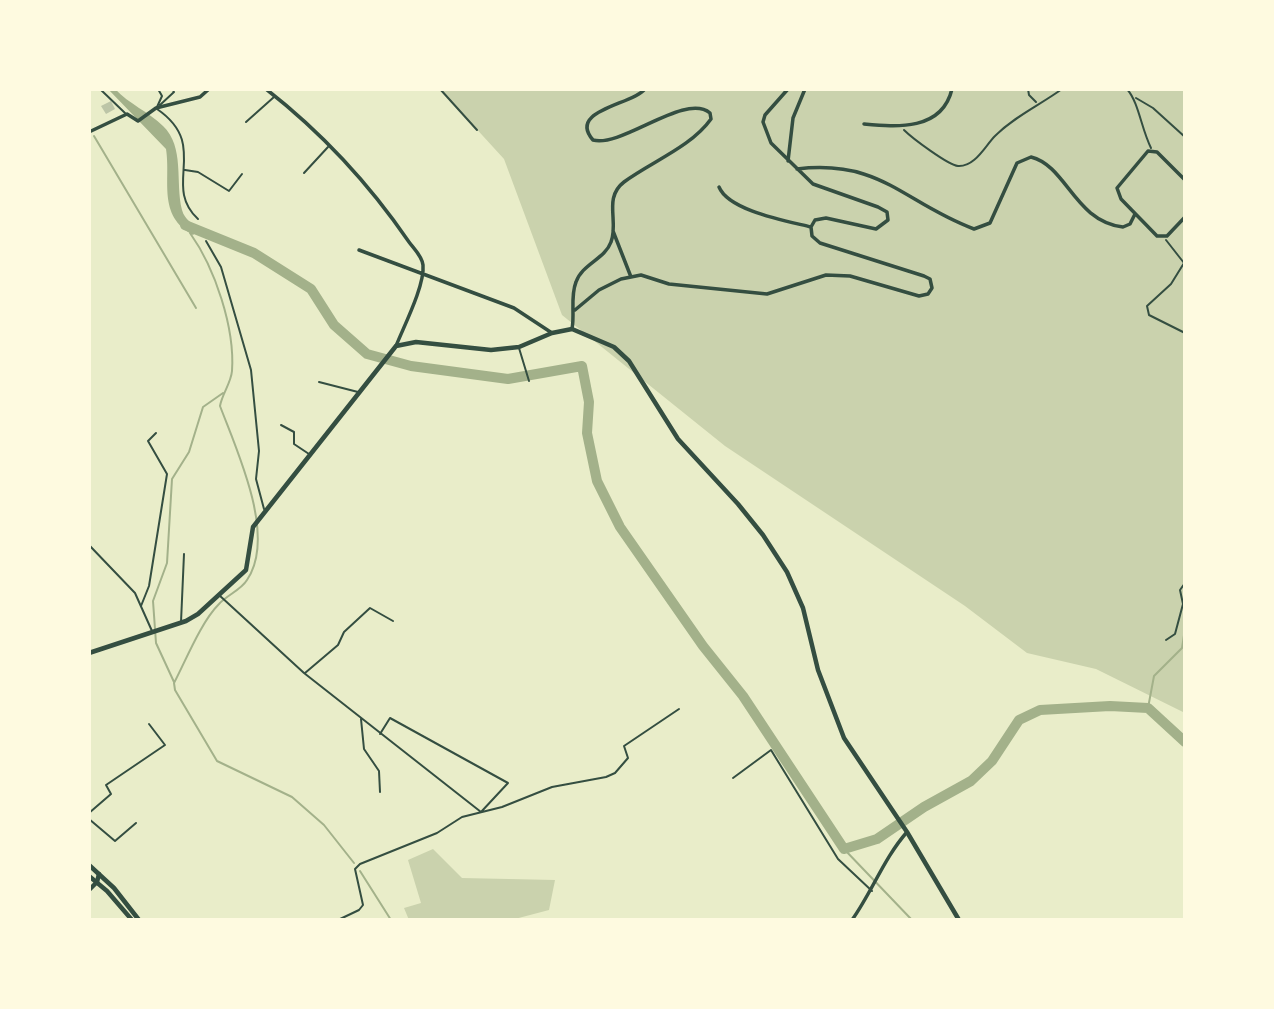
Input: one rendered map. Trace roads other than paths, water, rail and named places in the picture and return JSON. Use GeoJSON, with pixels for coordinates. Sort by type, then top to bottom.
{"type":"FeatureCollection","features":[{"type":"Feature","properties":{"kind":"street"},"geometry":{"type":"LineString","coordinates":[[89,132],[127,114],[138,121],[156,108],[200,97],[209,89]]}},
{"type":"Feature","properties":{"kind":"street"},"geometry":{"type":"LineString","coordinates":[[89,653],[181,623],[198,614],[246,570],[251,531],[396,346],[423,274],[422,260],[392,216],[329,147],[266,89]]}},
{"type":"Feature","properties":{"kind":"street"},"geometry":{"type":"LineString","coordinates":[[572,329],[575,310],[572,300],[576,281],[587,265],[610,245],[613,231],[612,207],[618,188],[691,138],[711,119],[704,108],[698,108],[666,116],[608,140],[599,142],[589,136],[588,122],[595,112],[632,100],[645,89]]}},
{"type":"Feature","properties":{"kind":"street"},"geometry":{"type":"LineString","coordinates":[[575,310],[599,290],[641,275],[669,284],[750,294],[767,294],[826,275],[850,276],[919,296],[928,294],[932,288],[930,279],[820,243],[812,236],[811,227],[815,220],[825,218],[876,229],[888,220],[887,212],[828,192],[813,184],[771,143],[763,122],[771,105],[788,89]]}},
{"type":"Feature","properties":{"kind":"street"},"geometry":{"type":"LineString","coordinates":[[789,161],[793,118],[805,89]]}},
{"type":"Feature","properties":{"kind":"street"},"geometry":{"type":"LineString","coordinates":[[864,124],[901,127],[917,125],[936,115],[952,89]]}},
{"type":"Feature","properties":{"kind":"street"},"geometry":{"type":"LineString","coordinates":[[1185,180],[1157,152],[1152,152],[1143,154],[1117,188],[1121,199],[1157,236],[1163,237],[1185,217]]}},
{"type":"Feature","properties":{"kind":"street"},"geometry":{"type":"LineString","coordinates":[[796,169],[824,166],[887,180],[944,216],[974,229],[990,223],[1017,163],[1031,157],[1045,164],[1090,215],[1123,227],[1130,224],[1135,214]]}},
{"type":"Feature","properties":{"kind":"street"},"geometry":{"type":"LineString","coordinates":[[719,187],[723,195],[746,209],[811,227]]}},
{"type":"Feature","properties":{"kind":"street"},"geometry":{"type":"LineString","coordinates":[[613,231],[631,277]]}},
{"type":"Feature","properties":{"kind":"street"},"geometry":{"type":"LineString","coordinates":[[359,250],[514,308],[552,333]]}},
{"type":"Feature","properties":{"kind":"street"},"geometry":{"type":"LineString","coordinates":[[396,346],[416,342],[491,350],[519,347],[552,333],[572,329],[614,348],[629,361],[678,439],[763,535],[797,593],[824,691],[844,738],[907,832],[959,920]]}},
{"type":"Feature","properties":{"kind":"street"},"geometry":{"type":"LineString","coordinates":[[852,920],[872,891],[896,845],[907,832]]}},
{"type":"Feature","properties":{"kind":"street"},"geometry":{"type":"LineString","coordinates":[[89,865],[139,920]]}},
{"type":"Feature","properties":{"kind":"street"},"geometry":{"type":"LineString","coordinates":[[89,877],[99,874]]}},
{"type":"Feature","properties":{"kind":"street"},"geometry":{"type":"LineString","coordinates":[[89,890],[97,882],[99,874]]}},
{"type":"Feature","properties":{"kind":"street"},"geometry":{"type":"LineString","coordinates":[[89,877],[97,882],[132,920]]}},
{"type":"Feature","properties":{"kind":"lane"},"geometry":{"type":"LineString","coordinates":[[100,89],[127,114]]}},
{"type":"Feature","properties":{"kind":"lane"},"geometry":{"type":"LineString","coordinates":[[156,108],[162,96],[158,89]]}},
{"type":"Feature","properties":{"kind":"lane"},"geometry":{"type":"LineString","coordinates":[[156,108],[174,92],[172,89]]}},
{"type":"Feature","properties":{"kind":"lane"},"geometry":{"type":"LineString","coordinates":[[246,122],[275,96]]}},
{"type":"Feature","properties":{"kind":"lane"},"geometry":{"type":"LineString","coordinates":[[156,108],[170,118],[185,145],[184,200],[198,219]]}},
{"type":"Feature","properties":{"kind":"lane"},"geometry":{"type":"LineString","coordinates":[[304,173],[329,147]]}},
{"type":"Feature","properties":{"kind":"lane"},"geometry":{"type":"LineString","coordinates":[[184,170],[198,172],[229,191],[242,174]]}},
{"type":"Feature","properties":{"kind":"lane"},"geometry":{"type":"LineString","coordinates":[[206,241],[221,267],[251,370],[259,451],[256,479],[258,496],[265,513]]}},
{"type":"Feature","properties":{"kind":"lane"},"geometry":{"type":"LineString","coordinates":[[519,347],[529,381]]}},
{"type":"Feature","properties":{"kind":"lane"},"geometry":{"type":"LineString","coordinates":[[319,382],[359,392]]}},
{"type":"Feature","properties":{"kind":"lane"},"geometry":{"type":"LineString","coordinates":[[281,425],[294,432],[294,444],[310,455]]}},
{"type":"Feature","properties":{"kind":"lane"},"geometry":{"type":"LineString","coordinates":[[141,606],[149,586],[167,474],[148,440],[156,433]]}},
{"type":"Feature","properties":{"kind":"lane"},"geometry":{"type":"LineString","coordinates":[[89,545],[135,593],[155,631]]}},
{"type":"Feature","properties":{"kind":"lane"},"geometry":{"type":"LineString","coordinates":[[181,623],[184,554]]}},
{"type":"Feature","properties":{"kind":"lane"},"geometry":{"type":"LineString","coordinates":[[218,594],[304,673],[481,812]]}},
{"type":"Feature","properties":{"kind":"lane"},"geometry":{"type":"LineString","coordinates":[[304,673],[338,645],[344,632],[370,608],[393,621]]}},
{"type":"Feature","properties":{"kind":"lane"},"geometry":{"type":"LineString","coordinates":[[338,920],[359,910],[363,905],[355,869],[360,864],[437,833],[462,817],[552,787],[615,773],[628,758],[624,746],[680,709]]}},
{"type":"Feature","properties":{"kind":"lane"},"geometry":{"type":"LineString","coordinates":[[360,718],[364,749],[379,771],[380,792]]}},
{"type":"Feature","properties":{"kind":"lane"},"geometry":{"type":"LineString","coordinates":[[380,734],[390,718],[508,783],[481,812]]}},
{"type":"Feature","properties":{"kind":"lane"},"geometry":{"type":"LineString","coordinates":[[89,813],[111,794],[106,785],[165,745],[149,724]]}},
{"type":"Feature","properties":{"kind":"lane"},"geometry":{"type":"LineString","coordinates":[[733,778],[771,750],[838,859],[872,891]]}},
{"type":"Feature","properties":{"kind":"lane"},"geometry":{"type":"LineString","coordinates":[[89,819],[116,841],[136,823]]}},
{"type":"Feature","properties":{"kind":"waterway"},"geometry":{"type":"LineString","coordinates":[[94,136],[196,308]]}},
{"type":"Feature","properties":{"kind":"waterway"},"geometry":{"type":"LineString","coordinates":[[185,225],[254,253],[311,289],[334,325],[367,354],[411,366],[508,379],[582,366],[589,402],[587,433],[597,481],[620,527],[703,646],[743,696],[844,849],[877,839],[924,807],[971,781],[992,761],[1019,720],[1040,710],[1110,706],[1148,708],[1185,742]]}},
{"type":"Feature","properties":{"kind":"waterway"},"geometry":{"type":"LineString","coordinates":[[190,233],[208,263],[227,318],[232,371],[220,406],[251,493],[258,541],[255,562],[247,580],[219,604],[206,621],[174,683],[175,690],[217,761],[292,797],[324,825],[354,863]]}},
{"type":"Feature","properties":{"kind":"waterway"},"geometry":{"type":"LineString","coordinates":[[174,682],[156,643],[153,601],[167,563],[172,479],[189,452],[203,407],[223,393]]}},
{"type":"Feature","properties":{"kind":"waterway"},"geometry":{"type":"LineString","coordinates":[[1148,708],[1154,676],[1182,648],[1185,629]]}},
{"type":"Feature","properties":{"kind":"waterway"},"geometry":{"type":"LineString","coordinates":[[844,849],[912,920]]}},
{"type":"Feature","properties":{"kind":"waterway"},"geometry":{"type":"LineString","coordinates":[[360,871],[391,920]]}}]}
